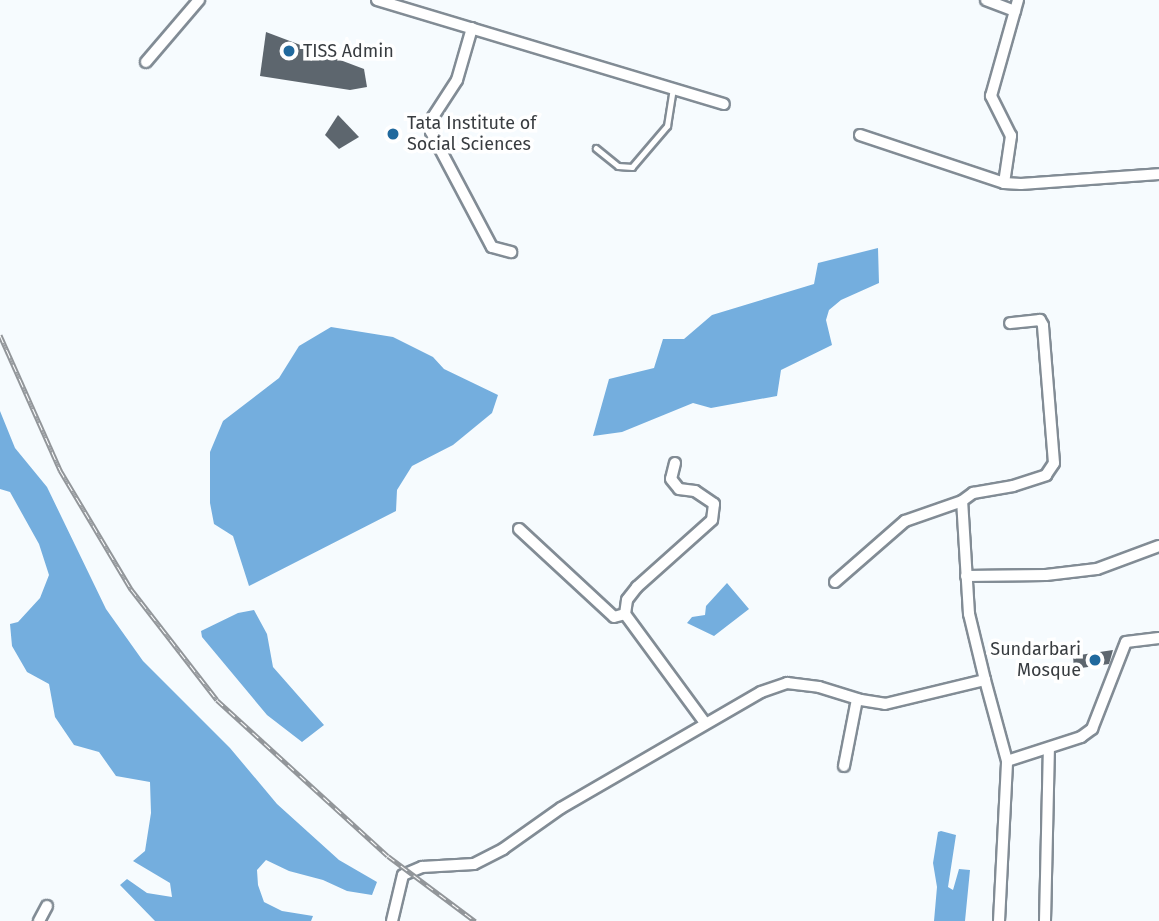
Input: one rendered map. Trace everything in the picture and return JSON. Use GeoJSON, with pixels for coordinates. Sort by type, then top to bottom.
{"type":"FeatureCollection","features":[{"type":"Feature","properties":{"kind":"street"},"geometry":{"type":"LineString","coordinates":[[146,62],[199,0]]}},
{"type":"Feature","properties":{"kind":"street"},"geometry":{"type":"LineString","coordinates":[[377,0],[724,104]]}},
{"type":"Feature","properties":{"kind":"street"},"geometry":{"type":"LineString","coordinates":[[986,0],[1015,11]]}},
{"type":"Feature","properties":{"kind":"street"},"geometry":{"type":"LineString","coordinates":[[1004,183],[1011,136],[991,96],[1018,0]]}},
{"type":"Feature","properties":{"kind":"street"},"geometry":{"type":"LineString","coordinates":[[472,28],[457,80],[433,117],[431,132],[492,247],[511,252]]}},
{"type":"Feature","properties":{"kind":"street"},"geometry":{"type":"LineString","coordinates":[[860,135],[1004,183],[1159,174]]}},
{"type":"Feature","properties":{"kind":"street"},"geometry":{"type":"LineString","coordinates":[[835,582],[905,521],[962,501],[973,493],[1013,486],[1046,475],[1054,463],[1043,325],[1040,320],[1010,323]]}},
{"type":"Feature","properties":{"kind":"street"},"geometry":{"type":"LineString","coordinates":[[675,463],[671,479],[679,489],[695,491],[714,504],[712,520],[637,587],[627,600],[625,614],[705,723]]}},
{"type":"Feature","properties":{"kind":"street"},"geometry":{"type":"LineString","coordinates":[[962,501],[969,614],[1007,761],[999,921]]}},
{"type":"Feature","properties":{"kind":"street"},"geometry":{"type":"LineString","coordinates":[[519,529],[614,617],[625,614]]}},
{"type":"Feature","properties":{"kind":"street"},"geometry":{"type":"LineString","coordinates":[[966,576],[1046,575],[1097,569],[1159,546]]}},
{"type":"Feature","properties":{"kind":"street"},"geometry":{"type":"LineString","coordinates":[[1007,761],[1081,737],[1092,729],[1126,642],[1159,638]]}},
{"type":"Feature","properties":{"kind":"street"},"geometry":{"type":"LineString","coordinates":[[392,921],[403,875],[431,866],[474,864],[503,849],[561,808],[761,692],[787,683],[819,687],[857,699],[885,704],[985,680]]}},
{"type":"Feature","properties":{"kind":"street"},"geometry":{"type":"LineString","coordinates":[[844,766],[857,699]]}},
{"type":"Feature","properties":{"kind":"street"},"geometry":{"type":"LineString","coordinates":[[1045,921],[1049,748]]}},
{"type":"Feature","properties":{"kind":"street"},"geometry":{"type":"LineString","coordinates":[[39,921],[47,906]]}},
{"type":"Feature","properties":{"kind":"lane"},"geometry":{"type":"LineString","coordinates":[[596,148],[618,166],[632,167],[667,126],[673,88]]}},
{"type":"Feature","properties":{"kind":"water"},"geometry":{"type":"Polygon","coordinates":[[[878,248],[879,283],[841,300],[829,310],[826,320],[832,345],[781,370],[777,396],[711,408],[693,403],[622,432],[593,436],[609,379],[654,368],[663,339],[684,339],[712,315],[814,284],[818,263],[878,248]]]}},
{"type":"Feature","properties":{"kind":"water"},"geometry":{"type":"Polygon","coordinates":[[[331,327],[393,337],[433,357],[444,369],[498,395],[492,413],[453,445],[412,466],[397,490],[396,511],[249,586],[233,536],[214,524],[210,503],[210,452],[223,421],[279,378],[299,346],[331,327]]]}},
{"type":"Feature","properties":{"kind":"water"},"geometry":{"type":"Polygon","coordinates":[[[0,411],[15,448],[47,487],[106,609],[143,661],[230,748],[277,804],[339,860],[377,882],[372,895],[347,891],[266,860],[257,870],[258,885],[264,902],[282,911],[313,916],[311,921],[155,921],[120,885],[127,879],[147,893],[172,897],[170,883],[133,861],[145,851],[151,813],[150,782],[116,776],[99,752],[74,745],[55,717],[49,684],[27,672],[12,646],[10,624],[18,622],[40,598],[49,575],[39,544],[10,492],[0,489],[0,411]]]}},
{"type":"Feature","properties":{"kind":"water"},"geometry":{"type":"Polygon","coordinates":[[[727,583],[749,609],[714,636],[687,623],[692,617],[705,615],[706,606],[727,583]]]}},
{"type":"Feature","properties":{"kind":"water"},"geometry":{"type":"Polygon","coordinates":[[[254,610],[267,634],[273,667],[324,725],[302,742],[267,715],[202,637],[201,631],[238,613],[254,610]]]}},
{"type":"Feature","properties":{"kind":"water"},"geometry":{"type":"Polygon","coordinates":[[[938,832],[956,835],[948,887],[953,890],[959,869],[970,870],[965,921],[934,921],[937,887],[933,863],[938,832]]]}},
{"type":"Feature","properties":{"kind":"building","name":"TISS Admin"},"geometry":{"type":"Polygon","coordinates":[[[266,32],[364,69],[367,87],[350,90],[260,76],[266,32]]]}},
{"type":"Feature","properties":{"kind":"building"},"geometry":{"type":"Polygon","coordinates":[[[338,115],[359,137],[339,149],[325,135],[338,115]]]}},
{"type":"Feature","properties":{"kind":"building"},"geometry":{"type":"Polygon","coordinates":[[[1113,650],[1109,664],[1074,669],[1073,656],[1113,650]]]}},
{"type":"Feature","properties":{"kind":"railway"},"geometry":{"type":"LineString","coordinates":[[0,335],[60,470],[131,589],[217,700],[388,856],[475,921]]}},
{"type":"Feature","properties":{"kind":"place","name":"TISS Admin"},"geometry":{"type":"Point","coordinates":[289,51]}},
{"type":"Feature","properties":{"kind":"place","name":"Tata Institute of Social Sciences"},"geometry":{"type":"Point","coordinates":[393,134]}},
{"type":"Feature","properties":{"kind":"place","name":"Sundarbari Mosque"},"geometry":{"type":"Point","coordinates":[1095,660]}}]}
